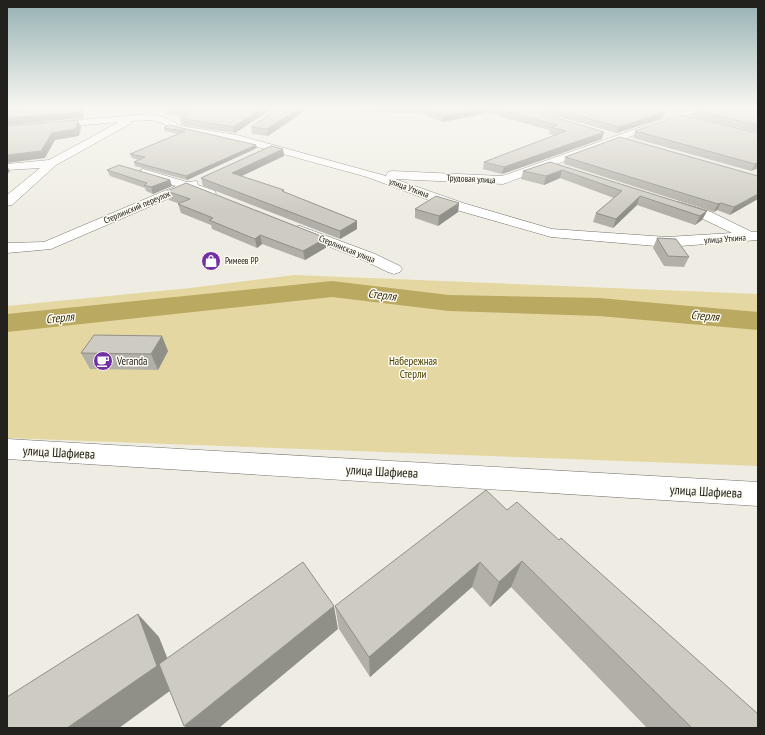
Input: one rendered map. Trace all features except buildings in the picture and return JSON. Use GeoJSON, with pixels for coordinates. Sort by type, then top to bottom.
{"type":"FeatureCollection","features":[{"type":"Feature","properties":{"kind":"street"},"geometry":{"type":"LineString","coordinates":[[7,202],[52,163],[90,142]]}},
{"type":"Feature","properties":{"kind":"street","name":"улица Уткина"},"geometry":{"type":"LineString","coordinates":[[254,142],[371,174],[458,206],[551,233],[667,242],[755,237]]}},
{"type":"Feature","properties":{"kind":"street","name":"Трудовая улица"},"geometry":{"type":"LineString","coordinates":[[371,174],[503,180],[607,142]]}},
{"type":"Feature","properties":{"kind":"street"},"geometry":{"type":"LineString","coordinates":[[251,157],[272,147]]}},
{"type":"Feature","properties":{"kind":"street"},"geometry":{"type":"LineString","coordinates":[[7,167],[52,163]]}},
{"type":"Feature","properties":{"kind":"street"},"geometry":{"type":"LineString","coordinates":[[549,164],[572,171]]}},
{"type":"Feature","properties":{"kind":"street"},"geometry":{"type":"LineString","coordinates":[[127,168],[188,186],[225,200]]}},
{"type":"Feature","properties":{"kind":"street","name":"Стерлинский переулок"},"geometry":{"type":"LineString","coordinates":[[7,248],[46,246],[202,180]]}},
{"type":"Feature","properties":{"kind":"street"},"geometry":{"type":"LineString","coordinates":[[668,202],[706,215],[755,237]]}},
{"type":"Feature","properties":{"kind":"street","name":"Стерлинская улица"},"geometry":{"type":"LineString","coordinates":[[290,226],[369,257],[394,269]]}},
{"type":"Feature","properties":{"kind":"street","name":"улица Шафиева"},"geometry":{"type":"LineString","coordinates":[[7,449],[758,494]]}},
{"type":"Feature","properties":{"kind":"green space","name":"Набережная Стерли"},"geometry":{"type":"Polygon","coordinates":[[[295,275],[758,294],[758,466],[7,438],[7,306],[190,288],[295,275]]]}},
{"type":"Feature","properties":{"kind":"waterway","name":"Стерля"},"geometry":{"type":"LineString","coordinates":[[7,323],[332,289],[449,303],[599,307],[758,321]]}},
{"type":"Feature","properties":{"kind":"place","name":"Римеев РР"},"geometry":{"type":"Point","coordinates":[211,261]}},
{"type":"Feature","properties":{"kind":"place","name":"Veranda"},"geometry":{"type":"Point","coordinates":[103,361]}}]}
